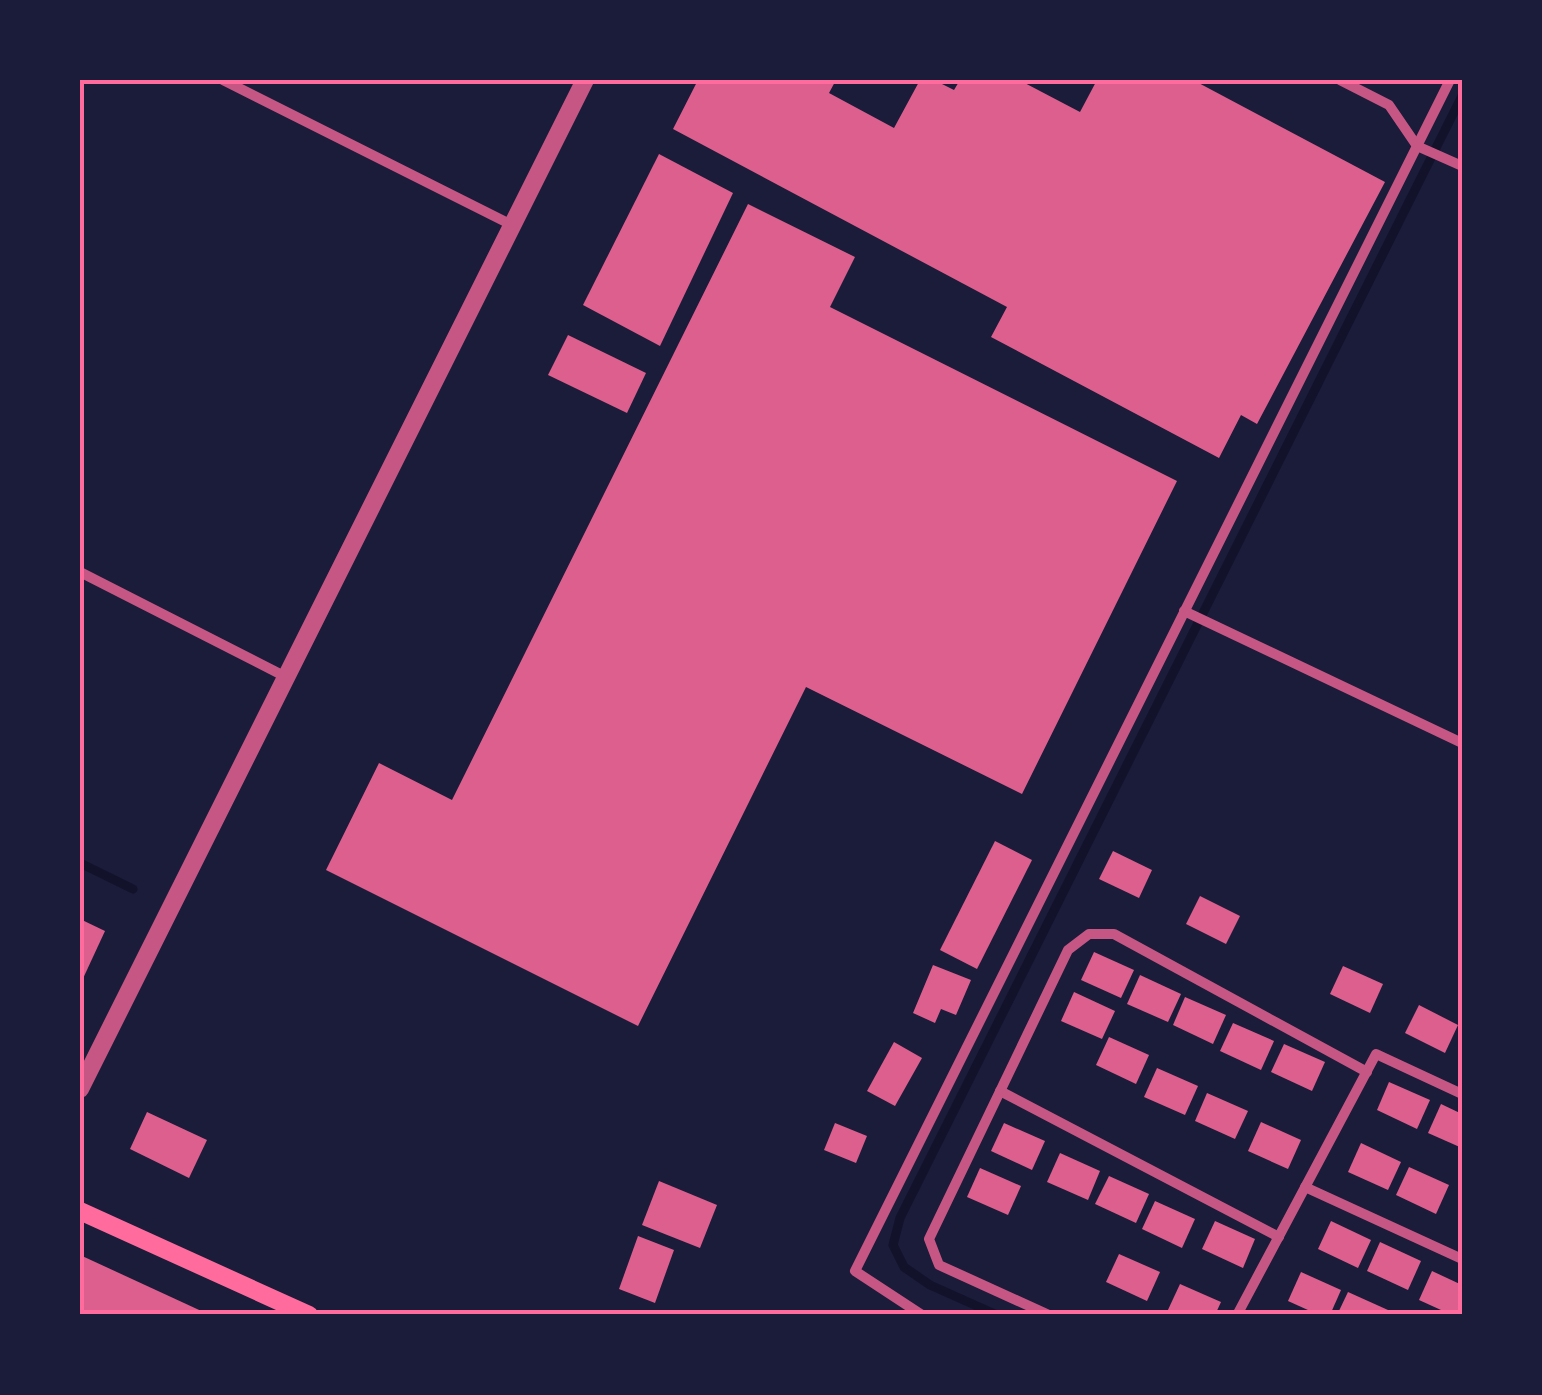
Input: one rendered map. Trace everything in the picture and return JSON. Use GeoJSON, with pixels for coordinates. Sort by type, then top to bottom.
{"type":"FeatureCollection","features":[{"type":"Feature","properties":{"kind":"main road"},"geometry":{"type":"LineString","coordinates":[[80,1211],[309,1315]]}},
{"type":"Feature","properties":{"kind":"street"},"geometry":{"type":"LineString","coordinates":[[224,80],[510,224]]}},
{"type":"Feature","properties":{"kind":"street"},"geometry":{"type":"LineString","coordinates":[[80,1089],[584,80]]}},
{"type":"Feature","properties":{"kind":"street"},"geometry":{"type":"LineString","coordinates":[[1340,80],[1389,105],[1417,146],[1462,166]]}},
{"type":"Feature","properties":{"kind":"street"},"geometry":{"type":"LineString","coordinates":[[922,1315],[855,1271],[1450,80]]}},
{"type":"Feature","properties":{"kind":"street"},"geometry":{"type":"LineString","coordinates":[[80,572],[286,677]]}},
{"type":"Feature","properties":{"kind":"street"},"geometry":{"type":"LineString","coordinates":[[1184,611],[1462,743]]}},
{"type":"Feature","properties":{"kind":"street"},"geometry":{"type":"LineString","coordinates":[[1049,1315],[940,1265],[928,1239],[1068,950],[1090,934],[1114,934],[1367,1072]]}},
{"type":"Feature","properties":{"kind":"street"},"geometry":{"type":"LineString","coordinates":[[1238,1315],[1376,1054],[1462,1094]]}},
{"type":"Feature","properties":{"kind":"street"},"geometry":{"type":"LineString","coordinates":[[1000,1091],[1279,1237]]}},
{"type":"Feature","properties":{"kind":"street"},"geometry":{"type":"LineString","coordinates":[[1305,1187],[1462,1259]]}},
{"type":"Feature","properties":{"kind":"building"},"geometry":{"type":"Polygon","coordinates":[[[698,80],[836,80],[829,93],[894,128],[920,80],[934,80],[954,90],[960,80],[1019,80],[1080,112],[1097,80],[1193,80],[1385,182],[1257,424],[1241,415],[1219,458],[991,337],[1007,307],[673,129],[698,80]]]}},
{"type":"Feature","properties":{"kind":"building"},"geometry":{"type":"Polygon","coordinates":[[[659,154],[733,193],[660,346],[583,305],[659,154]]]}},
{"type":"Feature","properties":{"kind":"building"},"geometry":{"type":"Polygon","coordinates":[[[748,204],[855,257],[830,307],[1177,481],[1022,794],[806,687],[638,1026],[326,870],[379,763],[452,800],[748,204]]]}},
{"type":"Feature","properties":{"kind":"building"},"geometry":{"type":"Polygon","coordinates":[[[568,335],[646,373],[627,413],[548,375],[568,335]]]}},
{"type":"Feature","properties":{"kind":"building"},"geometry":{"type":"Polygon","coordinates":[[[995,841],[1032,860],[977,969],[940,950],[995,841]]]}},
{"type":"Feature","properties":{"kind":"building"},"geometry":{"type":"Polygon","coordinates":[[[1113,851],[1152,870],[1139,898],[1099,879],[1113,851]]]}},
{"type":"Feature","properties":{"kind":"building"},"geometry":{"type":"Polygon","coordinates":[[[1200,896],[1240,916],[1226,944],[1186,924],[1200,896]]]}},
{"type":"Feature","properties":{"kind":"building"},"geometry":{"type":"Polygon","coordinates":[[[80,919],[105,931],[80,985],[80,919]]]}},
{"type":"Feature","properties":{"kind":"building"},"geometry":{"type":"Polygon","coordinates":[[[1094,952],[1134,970],[1121,998],[1081,980],[1094,952]]]}},
{"type":"Feature","properties":{"kind":"building"},"geometry":{"type":"Polygon","coordinates":[[[933,965],[971,980],[956,1015],[941,1009],[935,1023],[913,1013],[933,965]]]}},
{"type":"Feature","properties":{"kind":"building"},"geometry":{"type":"Polygon","coordinates":[[[1343,966],[1383,984],[1370,1013],[1330,994],[1343,966]]]}},
{"type":"Feature","properties":{"kind":"building"},"geometry":{"type":"Polygon","coordinates":[[[1140,975],[1181,994],[1168,1022],[1127,1004],[1140,975]]]}},
{"type":"Feature","properties":{"kind":"building"},"geometry":{"type":"Polygon","coordinates":[[[1074,992],[1115,1011],[1102,1039],[1061,1021],[1074,992]]]}},
{"type":"Feature","properties":{"kind":"building"},"geometry":{"type":"Polygon","coordinates":[[[1185,997],[1226,1015],[1213,1044],[1173,1025],[1185,997]]]}},
{"type":"Feature","properties":{"kind":"building"},"geometry":{"type":"Polygon","coordinates":[[[1419,1005],[1458,1025],[1445,1053],[1405,1033],[1419,1005]]]}},
{"type":"Feature","properties":{"kind":"building"},"geometry":{"type":"Polygon","coordinates":[[[1233,1023],[1274,1041],[1261,1070],[1220,1051],[1233,1023]]]}},
{"type":"Feature","properties":{"kind":"building"},"geometry":{"type":"Polygon","coordinates":[[[1109,1037],[1149,1055],[1136,1084],[1096,1065],[1109,1037]]]}},
{"type":"Feature","properties":{"kind":"building"},"geometry":{"type":"Polygon","coordinates":[[[894,1042],[922,1058],[895,1106],[867,1091],[894,1042]]]}},
{"type":"Feature","properties":{"kind":"building"},"geometry":{"type":"Polygon","coordinates":[[[1284,1044],[1325,1062],[1312,1091],[1271,1072],[1284,1044]]]}},
{"type":"Feature","properties":{"kind":"building"},"geometry":{"type":"Polygon","coordinates":[[[1157,1068],[1198,1086],[1185,1115],[1144,1097],[1157,1068]]]}},
{"type":"Feature","properties":{"kind":"building"},"geometry":{"type":"Polygon","coordinates":[[[1389,1082],[1430,1100],[1417,1129],[1377,1110],[1389,1082]]]}},
{"type":"Feature","properties":{"kind":"building"},"geometry":{"type":"Polygon","coordinates":[[[1207,1093],[1248,1111],[1235,1139],[1195,1121],[1207,1093]]]}},
{"type":"Feature","properties":{"kind":"building"},"geometry":{"type":"Polygon","coordinates":[[[1441,1104],[1462,1114],[1462,1148],[1428,1133],[1441,1104]]]}},
{"type":"Feature","properties":{"kind":"building"},"geometry":{"type":"Polygon","coordinates":[[[147,1112],[207,1140],[189,1178],[130,1149],[147,1112]]]}},
{"type":"Feature","properties":{"kind":"building"},"geometry":{"type":"Polygon","coordinates":[[[1261,1122],[1301,1140],[1288,1169],[1248,1151],[1261,1122]]]}},
{"type":"Feature","properties":{"kind":"building"},"geometry":{"type":"Polygon","coordinates":[[[835,1123],[867,1136],[856,1163],[824,1150],[835,1123]]]}},
{"type":"Feature","properties":{"kind":"building"},"geometry":{"type":"Polygon","coordinates":[[[1004,1123],[1045,1141],[1032,1170],[991,1151],[1004,1123]]]}},
{"type":"Feature","properties":{"kind":"building"},"geometry":{"type":"Polygon","coordinates":[[[1361,1143],[1401,1162],[1388,1190],[1348,1172],[1361,1143]]]}},
{"type":"Feature","properties":{"kind":"building"},"geometry":{"type":"Polygon","coordinates":[[[1060,1153],[1100,1171],[1088,1200],[1047,1182],[1060,1153]]]}},
{"type":"Feature","properties":{"kind":"building"},"geometry":{"type":"Polygon","coordinates":[[[1409,1167],[1449,1185],[1436,1214],[1396,1195],[1409,1167]]]}},
{"type":"Feature","properties":{"kind":"building"},"geometry":{"type":"Polygon","coordinates":[[[980,1168],[1021,1186],[1008,1215],[967,1197],[980,1168]]]}},
{"type":"Feature","properties":{"kind":"building"},"geometry":{"type":"Polygon","coordinates":[[[1109,1176],[1149,1194],[1136,1223],[1095,1204],[1109,1176]]]}},
{"type":"Feature","properties":{"kind":"building"},"geometry":{"type":"Polygon","coordinates":[[[659,1181],[717,1205],[700,1248],[642,1225],[659,1181]]]}},
{"type":"Feature","properties":{"kind":"building"},"geometry":{"type":"Polygon","coordinates":[[[1155,1201],[1195,1219],[1182,1248],[1142,1229],[1155,1201]]]}},
{"type":"Feature","properties":{"kind":"building"},"geometry":{"type":"Polygon","coordinates":[[[1215,1221],[1255,1239],[1243,1268],[1202,1249],[1215,1221]]]}},
{"type":"Feature","properties":{"kind":"building"},"geometry":{"type":"Polygon","coordinates":[[[1331,1221],[1371,1240],[1358,1268],[1318,1249],[1331,1221]]]}},
{"type":"Feature","properties":{"kind":"building"},"geometry":{"type":"Polygon","coordinates":[[[638,1236],[674,1250],[655,1303],[619,1289],[638,1236]]]}},
{"type":"Feature","properties":{"kind":"building"},"geometry":{"type":"Polygon","coordinates":[[[1380,1242],[1421,1261],[1408,1290],[1367,1271],[1380,1242]]]}},
{"type":"Feature","properties":{"kind":"building"},"geometry":{"type":"Polygon","coordinates":[[[1119,1254],[1160,1272],[1147,1301],[1106,1282],[1119,1254]]]}},
{"type":"Feature","properties":{"kind":"building"},"geometry":{"type":"Polygon","coordinates":[[[80,1255],[210,1315],[80,1315],[80,1255]]]}},
{"type":"Feature","properties":{"kind":"building"},"geometry":{"type":"Polygon","coordinates":[[[1432,1271],[1462,1285],[1461,1315],[1452,1315],[1419,1300],[1432,1271]]]}},
{"type":"Feature","properties":{"kind":"building"},"geometry":{"type":"Polygon","coordinates":[[[1301,1272],[1341,1290],[1330,1315],[1319,1315],[1288,1301],[1301,1272]]]}},
{"type":"Feature","properties":{"kind":"building"},"geometry":{"type":"Polygon","coordinates":[[[1180,1284],[1221,1302],[1215,1315],[1167,1312],[1180,1284]]]}},
{"type":"Feature","properties":{"kind":"building"},"geometry":{"type":"Polygon","coordinates":[[[1348,1292],[1388,1310],[1386,1315],[1337,1315],[1348,1292]]]}},
{"type":"Feature","properties":{"kind":"waterway"},"geometry":{"type":"LineString","coordinates":[[997,1315],[930,1285],[904,1267],[893,1245],[900,1218],[1462,96]]}},
{"type":"Feature","properties":{"kind":"waterway"},"geometry":{"type":"LineString","coordinates":[[80,863],[133,889]]}}]}
